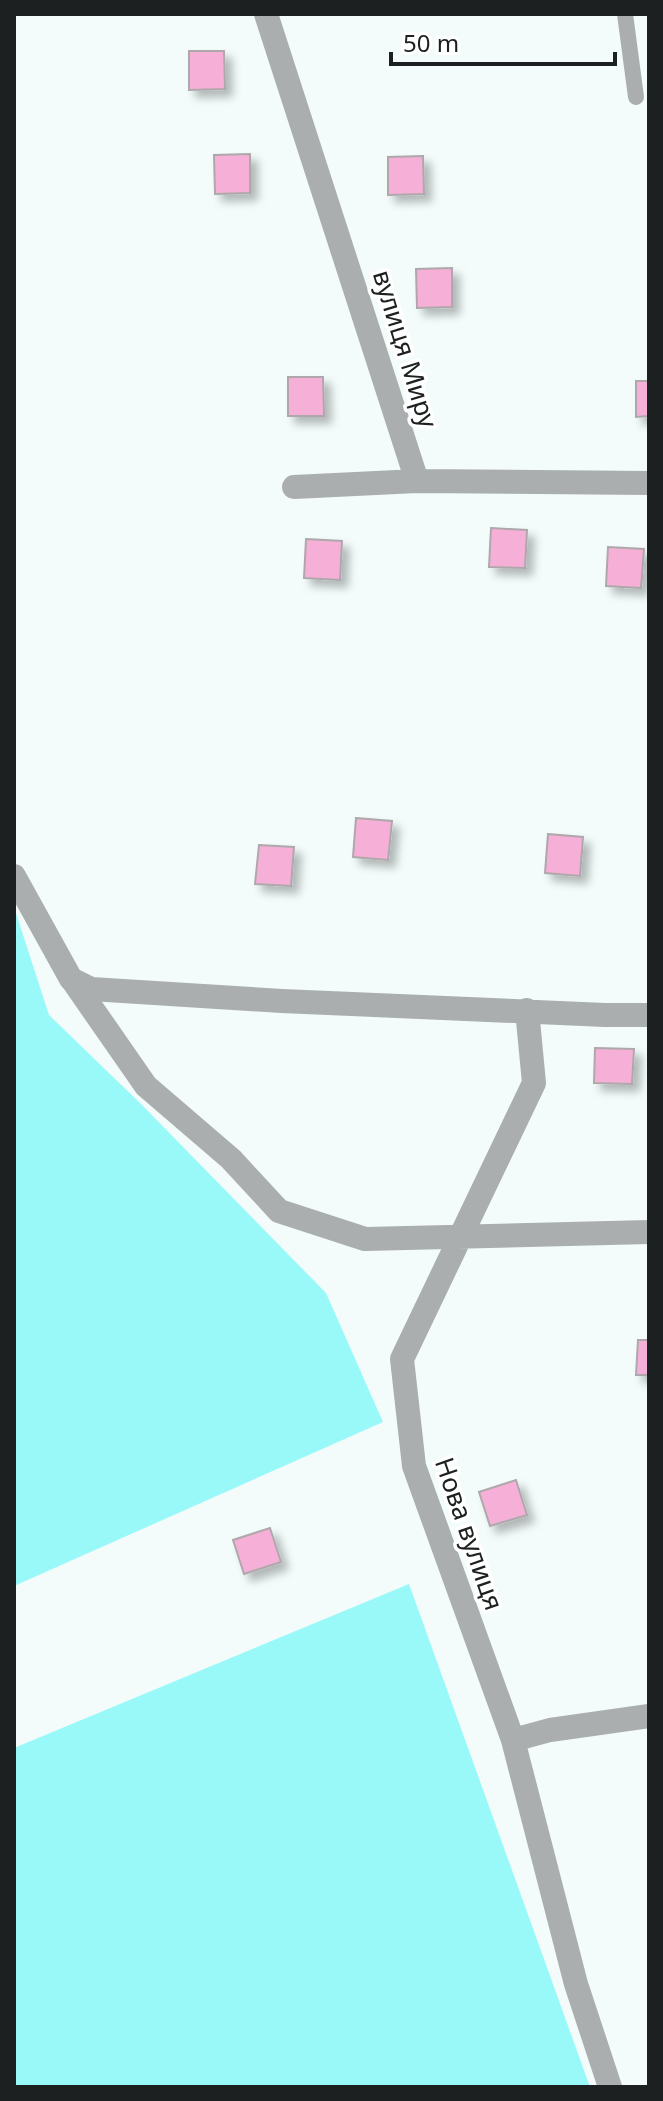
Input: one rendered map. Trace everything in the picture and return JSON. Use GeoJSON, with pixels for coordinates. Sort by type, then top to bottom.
{"type":"FeatureCollection","features":[{"type":"Feature","properties":{"kind":"street","name":"вулиця Миру"},"geometry":{"type":"LineString","coordinates":[[266,14],[417,481]]}},
{"type":"Feature","properties":{"kind":"street"},"geometry":{"type":"LineString","coordinates":[[294,487],[417,481],[649,483]]}},
{"type":"Feature","properties":{"kind":"street"},"geometry":{"type":"LineString","coordinates":[[14,876],[71,979],[146,1086],[231,1159],[279,1211],[365,1239],[649,1232]]}},
{"type":"Feature","properties":{"kind":"street"},"geometry":{"type":"LineString","coordinates":[[71,979],[91,989],[282,1001],[649,1015]]}},
{"type":"Feature","properties":{"kind":"street","name":"Нова вулиця"},"geometry":{"type":"LineString","coordinates":[[527,1010],[534,1083],[402,1359],[414,1466],[513,1740],[576,1984],[610,2087]]}},
{"type":"Feature","properties":{"kind":"street"},"geometry":{"type":"LineString","coordinates":[[513,1740],[550,1730],[649,1716]]}},
{"type":"Feature","properties":{"kind":"lane"},"geometry":{"type":"LineString","coordinates":[[625,14],[636,97]]}},
{"type":"Feature","properties":{"kind":"shaded area"},"geometry":{"type":"Polygon","coordinates":[[[14,907],[49,1015],[326,1293],[383,1422],[14,1586],[14,907]]]}},
{"type":"Feature","properties":{"kind":"shaded area"},"geometry":{"type":"Polygon","coordinates":[[[409,1584],[590,2087],[14,2087],[14,1748],[409,1584]]]}},
{"type":"Feature","properties":{"kind":"building"},"geometry":{"type":"Polygon","coordinates":[[[189,51],[224,51],[225,89],[189,90],[189,51]]]}},
{"type":"Feature","properties":{"kind":"building"},"geometry":{"type":"Polygon","coordinates":[[[250,154],[250,193],[215,194],[214,155],[250,154]]]}},
{"type":"Feature","properties":{"kind":"building"},"geometry":{"type":"Polygon","coordinates":[[[423,156],[424,194],[388,195],[388,157],[423,156]]]}},
{"type":"Feature","properties":{"kind":"building"},"geometry":{"type":"Polygon","coordinates":[[[452,268],[452,307],[417,308],[416,269],[452,268]]]}},
{"type":"Feature","properties":{"kind":"building"},"geometry":{"type":"Polygon","coordinates":[[[288,377],[323,377],[324,416],[288,416],[288,377]]]}},
{"type":"Feature","properties":{"kind":"building"},"geometry":{"type":"Polygon","coordinates":[[[636,381],[649,381],[649,416],[636,417],[636,381]]]}},
{"type":"Feature","properties":{"kind":"building"},"geometry":{"type":"Polygon","coordinates":[[[491,528],[527,530],[525,568],[489,567],[491,528]]]}},
{"type":"Feature","properties":{"kind":"building"},"geometry":{"type":"Polygon","coordinates":[[[306,539],[342,541],[340,580],[304,578],[306,539]]]}},
{"type":"Feature","properties":{"kind":"building"},"geometry":{"type":"Polygon","coordinates":[[[608,547],[644,549],[641,588],[606,586],[608,547]]]}},
{"type":"Feature","properties":{"kind":"building"},"geometry":{"type":"Polygon","coordinates":[[[356,818],[392,821],[388,860],[353,857],[356,818]]]}},
{"type":"Feature","properties":{"kind":"building"},"geometry":{"type":"Polygon","coordinates":[[[548,834],[583,837],[580,876],[545,873],[548,834]]]}},
{"type":"Feature","properties":{"kind":"building"},"geometry":{"type":"Polygon","coordinates":[[[259,845],[294,847],[291,886],[255,884],[259,845]]]}},
{"type":"Feature","properties":{"kind":"building"},"geometry":{"type":"Polygon","coordinates":[[[595,1048],[634,1049],[632,1084],[594,1083],[595,1048]]]}},
{"type":"Feature","properties":{"kind":"building"},"geometry":{"type":"Polygon","coordinates":[[[638,1340],[649,1340],[649,1375],[636,1375],[638,1340]]]}},
{"type":"Feature","properties":{"kind":"building"},"geometry":{"type":"Polygon","coordinates":[[[516,1480],[527,1515],[490,1526],[479,1492],[516,1480]]]}},
{"type":"Feature","properties":{"kind":"building"},"geometry":{"type":"Polygon","coordinates":[[[270,1528],[281,1562],[244,1574],[233,1540],[270,1528]]]}}]}
